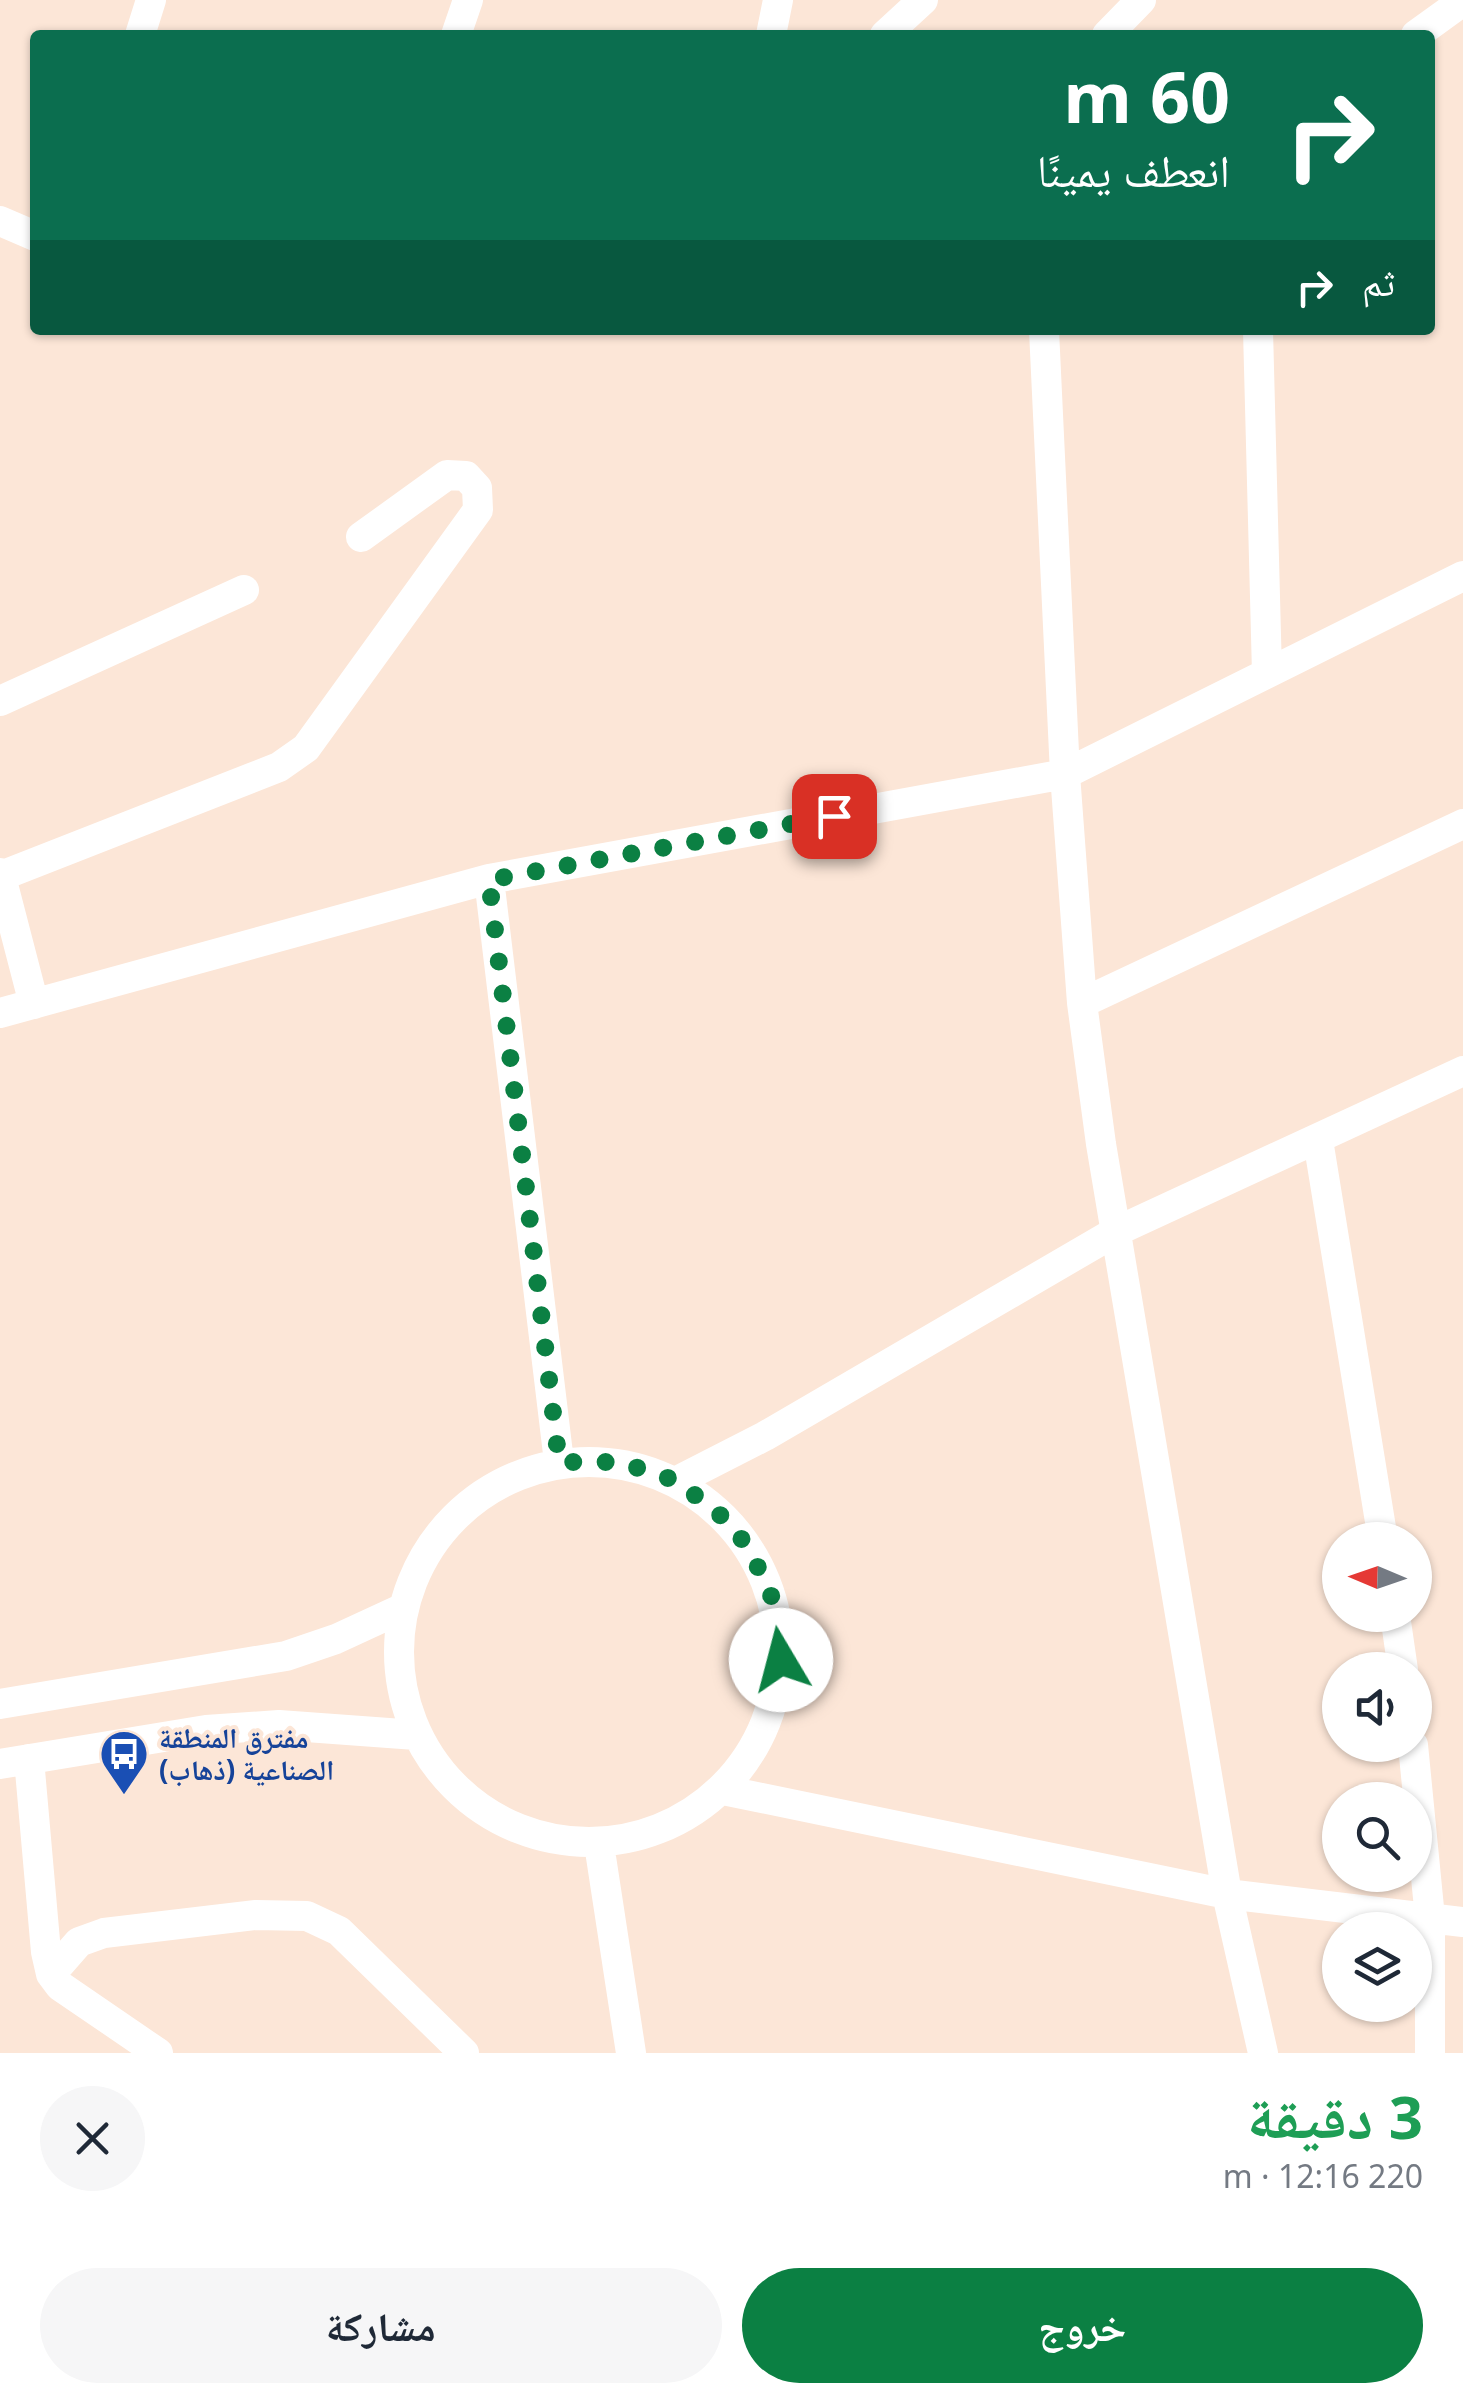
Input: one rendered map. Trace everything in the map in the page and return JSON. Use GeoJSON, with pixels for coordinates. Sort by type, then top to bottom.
{"type":"FeatureCollection","features":[{"type":"Feature","properties":{"kind":"street"},"geometry":{"type":"LineString","coordinates":[[142,30],[151,0]]}},
{"type":"Feature","properties":{"kind":"street"},"geometry":{"type":"LineString","coordinates":[[458,30],[468,0]]}},
{"type":"Feature","properties":{"kind":"street"},"geometry":{"type":"LineString","coordinates":[[772,30],[778,0]]}},
{"type":"Feature","properties":{"kind":"street"},"geometry":{"type":"LineString","coordinates":[[891,30],[923,0]]}},
{"type":"Feature","properties":{"kind":"street"},"geometry":{"type":"LineString","coordinates":[[1113,30],[1142,0]]}},
{"type":"Feature","properties":{"kind":"street"},"geometry":{"type":"LineString","coordinates":[[1423,30],[1463,2]]}},
{"type":"Feature","properties":{"kind":"street"},"geometry":{"type":"LineString","coordinates":[[0,221],[30,234]]}},
{"type":"Feature","properties":{"kind":"street"},"geometry":{"type":"LineString","coordinates":[[1044,335],[1065,774],[1082,1003],[1227,1894],[1262,2053]]}},
{"type":"Feature","properties":{"kind":"street"},"geometry":{"type":"LineString","coordinates":[[1258,335],[1267,673]]}},
{"type":"Feature","properties":{"kind":"street"},"geometry":{"type":"LineString","coordinates":[[34,1004],[0,874],[279,767],[306,748],[478,510],[477,488],[466,476],[447,475],[361,537]]}},
{"type":"Feature","properties":{"kind":"street"},"geometry":{"type":"LineString","coordinates":[[0,1013],[489,880],[1065,774],[1463,576]]}},
{"type":"Feature","properties":{"kind":"street"},"geometry":{"type":"LineString","coordinates":[[0,701],[244,590]]}},
{"type":"Feature","properties":{"kind":"street"},"geometry":{"type":"LineString","coordinates":[[1082,1003],[1463,824]]}},
{"type":"Feature","properties":{"kind":"street"},"geometry":{"type":"LineString","coordinates":[[489,880],[559,1462]]}},
{"type":"Feature","properties":{"kind":"street"},"geometry":{"type":"LineString","coordinates":[[677,1481],[765,1436],[1117,1231],[1463,1071]]}},
{"type":"Feature","properties":{"kind":"street"},"geometry":{"type":"LineString","coordinates":[[1318,1140],[1379,1522]]}},
{"type":"Feature","properties":{"kind":"street"},"geometry":{"type":"LineString","coordinates":[[559,1462],[620,1462],[677,1481],[734,1526],[770,1588],[781,1660],[765,1731],[724,1790],[666,1829],[599,1844],[531,1836],[470,1803],[416,1735],[406,1706],[398,1659],[401,1609],[434,1541],[488,1489],[559,1462]]}},
{"type":"Feature","properties":{"kind":"street"},"geometry":{"type":"LineString","coordinates":[[0,1704],[286,1656],[336,1639],[401,1609]]}},
{"type":"Feature","properties":{"kind":"street"},"geometry":{"type":"LineString","coordinates":[[158,2053],[60,1986],[51,1974],[14,1761],[206,1730],[279,1724],[416,1735]]}},
{"type":"Feature","properties":{"kind":"street"},"geometry":{"type":"LineString","coordinates":[[1415,1762],[1429,1912]]}},
{"type":"Feature","properties":{"kind":"street"},"geometry":{"type":"LineString","coordinates":[[724,1790],[1227,1894],[1379,1912]]}},
{"type":"Feature","properties":{"kind":"street"},"geometry":{"type":"LineString","coordinates":[[599,1844],[631,2053]]}},
{"type":"Feature","properties":{"kind":"street"},"geometry":{"type":"LineString","coordinates":[[51,1974],[79,1942],[104,1933],[256,1916],[307,1916],[339,1931],[464,2053]]}},
{"type":"Feature","properties":{"kind":"street"},"geometry":{"type":"LineString","coordinates":[[1432,1918],[1463,1922]]}},
{"type":"Feature","properties":{"kind":"street"},"geometry":{"type":"LineString","coordinates":[[1430,2022],[1430,2053]]}},
{"type":"Feature","properties":{"kind":"place","name":"مفترق المنطقة الصناعية (ذهاب)"},"geometry":{"type":"Point","coordinates":[124,1796]}},
{"type":"Feature","properties":{"kind":"route"},"geometry":{"type":"LineString","coordinates":[[781,1660],[770,1588],[734,1526],[677,1481],[620,1462],[559,1462],[489,880],[834,816]]}}]}
